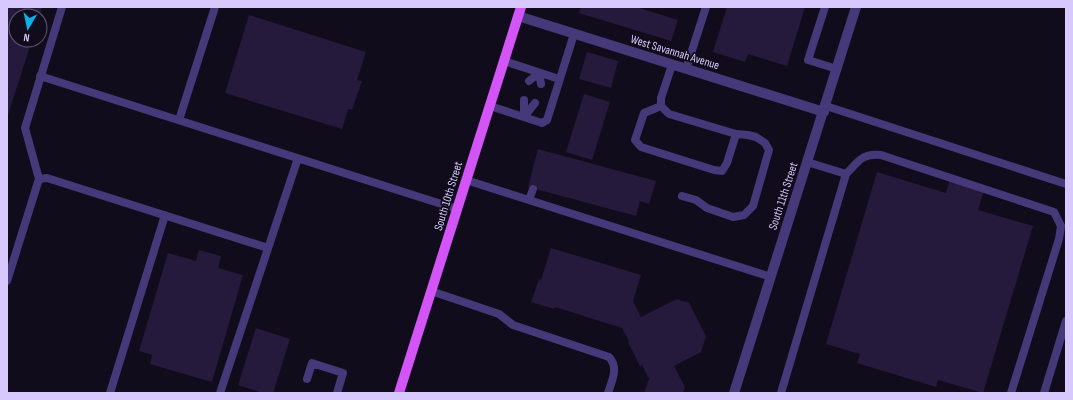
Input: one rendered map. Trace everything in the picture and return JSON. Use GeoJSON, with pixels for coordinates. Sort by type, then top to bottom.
{"type":"FeatureCollection","features":[{"type":"Feature","properties":{"kind":"main road","name":"South 10th Street"},"geometry":{"type":"LineString","coordinates":[[399,393],[519,12]]}},
{"type":"Feature","properties":{"kind":"street","name":"South 11th Street"},"geometry":{"type":"LineString","coordinates":[[734,393],[856,7]]}},
{"type":"Feature","properties":{"kind":"street","name":"West Savannah Avenue"},"geometry":{"type":"LineString","coordinates":[[519,12],[574,34],[672,65],[825,109]]}},
{"type":"Feature","properties":{"kind":"lane"},"geometry":{"type":"LineString","coordinates":[[7,281],[39,179],[25,128],[62,7]]}},
{"type":"Feature","properties":{"kind":"lane"},"geometry":{"type":"LineString","coordinates":[[179,120],[215,7]]}},
{"type":"Feature","properties":{"kind":"lane"},"geometry":{"type":"LineString","coordinates":[[686,69],[706,7]]}},
{"type":"Feature","properties":{"kind":"lane"},"geometry":{"type":"LineString","coordinates":[[825,7],[808,60],[837,69]]}},
{"type":"Feature","properties":{"kind":"lane"},"geometry":{"type":"LineString","coordinates":[[490,106],[542,123],[547,120],[574,34]]}},
{"type":"Feature","properties":{"kind":"lane"},"geometry":{"type":"LineString","coordinates":[[504,61],[559,79]]}},
{"type":"Feature","properties":{"kind":"lane"},"geometry":{"type":"LineString","coordinates":[[672,65],[661,98],[661,106],[669,114],[736,134],[756,137],[765,143],[769,150],[752,206],[744,215],[733,217],[707,208],[696,200],[682,196]]}},
{"type":"Feature","properties":{"kind":"lane"},"geometry":{"type":"LineString","coordinates":[[530,81],[539,72]]}},
{"type":"Feature","properties":{"kind":"lane"},"geometry":{"type":"LineString","coordinates":[[539,72],[541,84]]}},
{"type":"Feature","properties":{"kind":"lane"},"geometry":{"type":"LineString","coordinates":[[40,76],[457,208]]}},
{"type":"Feature","properties":{"kind":"lane"},"geometry":{"type":"LineString","coordinates":[[524,100],[524,117]]}},
{"type":"Feature","properties":{"kind":"lane"},"geometry":{"type":"LineString","coordinates":[[524,117],[535,103]]}},
{"type":"Feature","properties":{"kind":"lane"},"geometry":{"type":"LineString","coordinates":[[661,106],[644,113],[635,140],[641,147],[714,170],[722,170],[727,164],[736,134]]}},
{"type":"Feature","properties":{"kind":"lane"},"geometry":{"type":"LineString","coordinates":[[825,109],[1066,184]]}},
{"type":"Feature","properties":{"kind":"lane"},"geometry":{"type":"LineString","coordinates":[[781,393],[846,174],[861,158],[870,154],[881,155],[1054,212],[1061,226],[1059,239],[1011,393]]}},
{"type":"Feature","properties":{"kind":"lane"},"geometry":{"type":"LineString","coordinates":[[220,393],[298,158]]}},
{"type":"Feature","properties":{"kind":"lane"},"geometry":{"type":"LineString","coordinates":[[807,162],[846,174]]}},
{"type":"Feature","properties":{"kind":"lane"},"geometry":{"type":"LineString","coordinates":[[39,179],[47,178],[268,248]]}},
{"type":"Feature","properties":{"kind":"lane"},"geometry":{"type":"LineString","coordinates":[[466,180],[771,277]]}},
{"type":"Feature","properties":{"kind":"lane"},"geometry":{"type":"LineString","coordinates":[[529,200],[533,189]]}},
{"type":"Feature","properties":{"kind":"lane"},"geometry":{"type":"LineString","coordinates":[[110,393],[165,215]]}},
{"type":"Feature","properties":{"kind":"lane"},"geometry":{"type":"LineString","coordinates":[[431,291],[499,314],[513,325],[609,357],[614,362],[615,368],[608,393]]}},
{"type":"Feature","properties":{"kind":"lane"},"geometry":{"type":"LineString","coordinates":[[1044,393],[1066,321]]}},
{"type":"Feature","properties":{"kind":"lane"},"geometry":{"type":"LineString","coordinates":[[307,379],[312,363],[343,373],[337,393]]}},
{"type":"Feature","properties":{"kind":"building"},"geometry":{"type":"Polygon","coordinates":[[[7,7],[42,7],[8,8],[8,48],[29,48],[7,118],[7,7]]]}},
{"type":"Feature","properties":{"kind":"building"},"geometry":{"type":"Polygon","coordinates":[[[581,7],[636,7],[678,20],[671,41],[579,13],[581,7]]]}},
{"type":"Feature","properties":{"kind":"building"},"geometry":{"type":"Polygon","coordinates":[[[727,7],[805,7],[787,66],[748,54],[745,62],[713,52],[727,7]]]}},
{"type":"Feature","properties":{"kind":"building"},"geometry":{"type":"Polygon","coordinates":[[[249,15],[366,52],[357,80],[362,81],[352,110],[348,109],[342,129],[225,93],[249,15]]]}},
{"type":"Feature","properties":{"kind":"building"},"geometry":{"type":"Polygon","coordinates":[[[587,52],[618,61],[611,88],[579,79],[587,52]]]}},
{"type":"Feature","properties":{"kind":"building"},"geometry":{"type":"Polygon","coordinates":[[[584,94],[610,102],[592,160],[566,152],[584,94]]]}},
{"type":"Feature","properties":{"kind":"building"},"geometry":{"type":"Polygon","coordinates":[[[538,149],[656,181],[649,204],[640,201],[636,216],[528,187],[538,149]]]}},
{"type":"Feature","properties":{"kind":"building"},"geometry":{"type":"Polygon","coordinates":[[[877,172],[946,193],[950,179],[984,190],[978,210],[1033,226],[983,393],[938,380],[936,387],[857,363],[860,354],[826,344],[877,172]]]}},
{"type":"Feature","properties":{"kind":"building"},"geometry":{"type":"Polygon","coordinates":[[[551,248],[641,275],[633,301],[641,317],[677,299],[689,303],[706,336],[701,352],[674,366],[685,387],[683,393],[644,393],[649,379],[642,365],[640,366],[622,328],[555,307],[554,309],[531,302],[539,279],[541,280],[551,248]]]}},
{"type":"Feature","properties":{"kind":"building"},"geometry":{"type":"Polygon","coordinates":[[[199,250],[221,256],[218,268],[243,275],[212,382],[150,364],[152,355],[139,351],[168,253],[196,261],[199,250]]]}},
{"type":"Feature","properties":{"kind":"building"},"geometry":{"type":"Polygon","coordinates":[[[256,328],[290,339],[273,393],[263,393],[238,385],[256,328]]]}}]}
